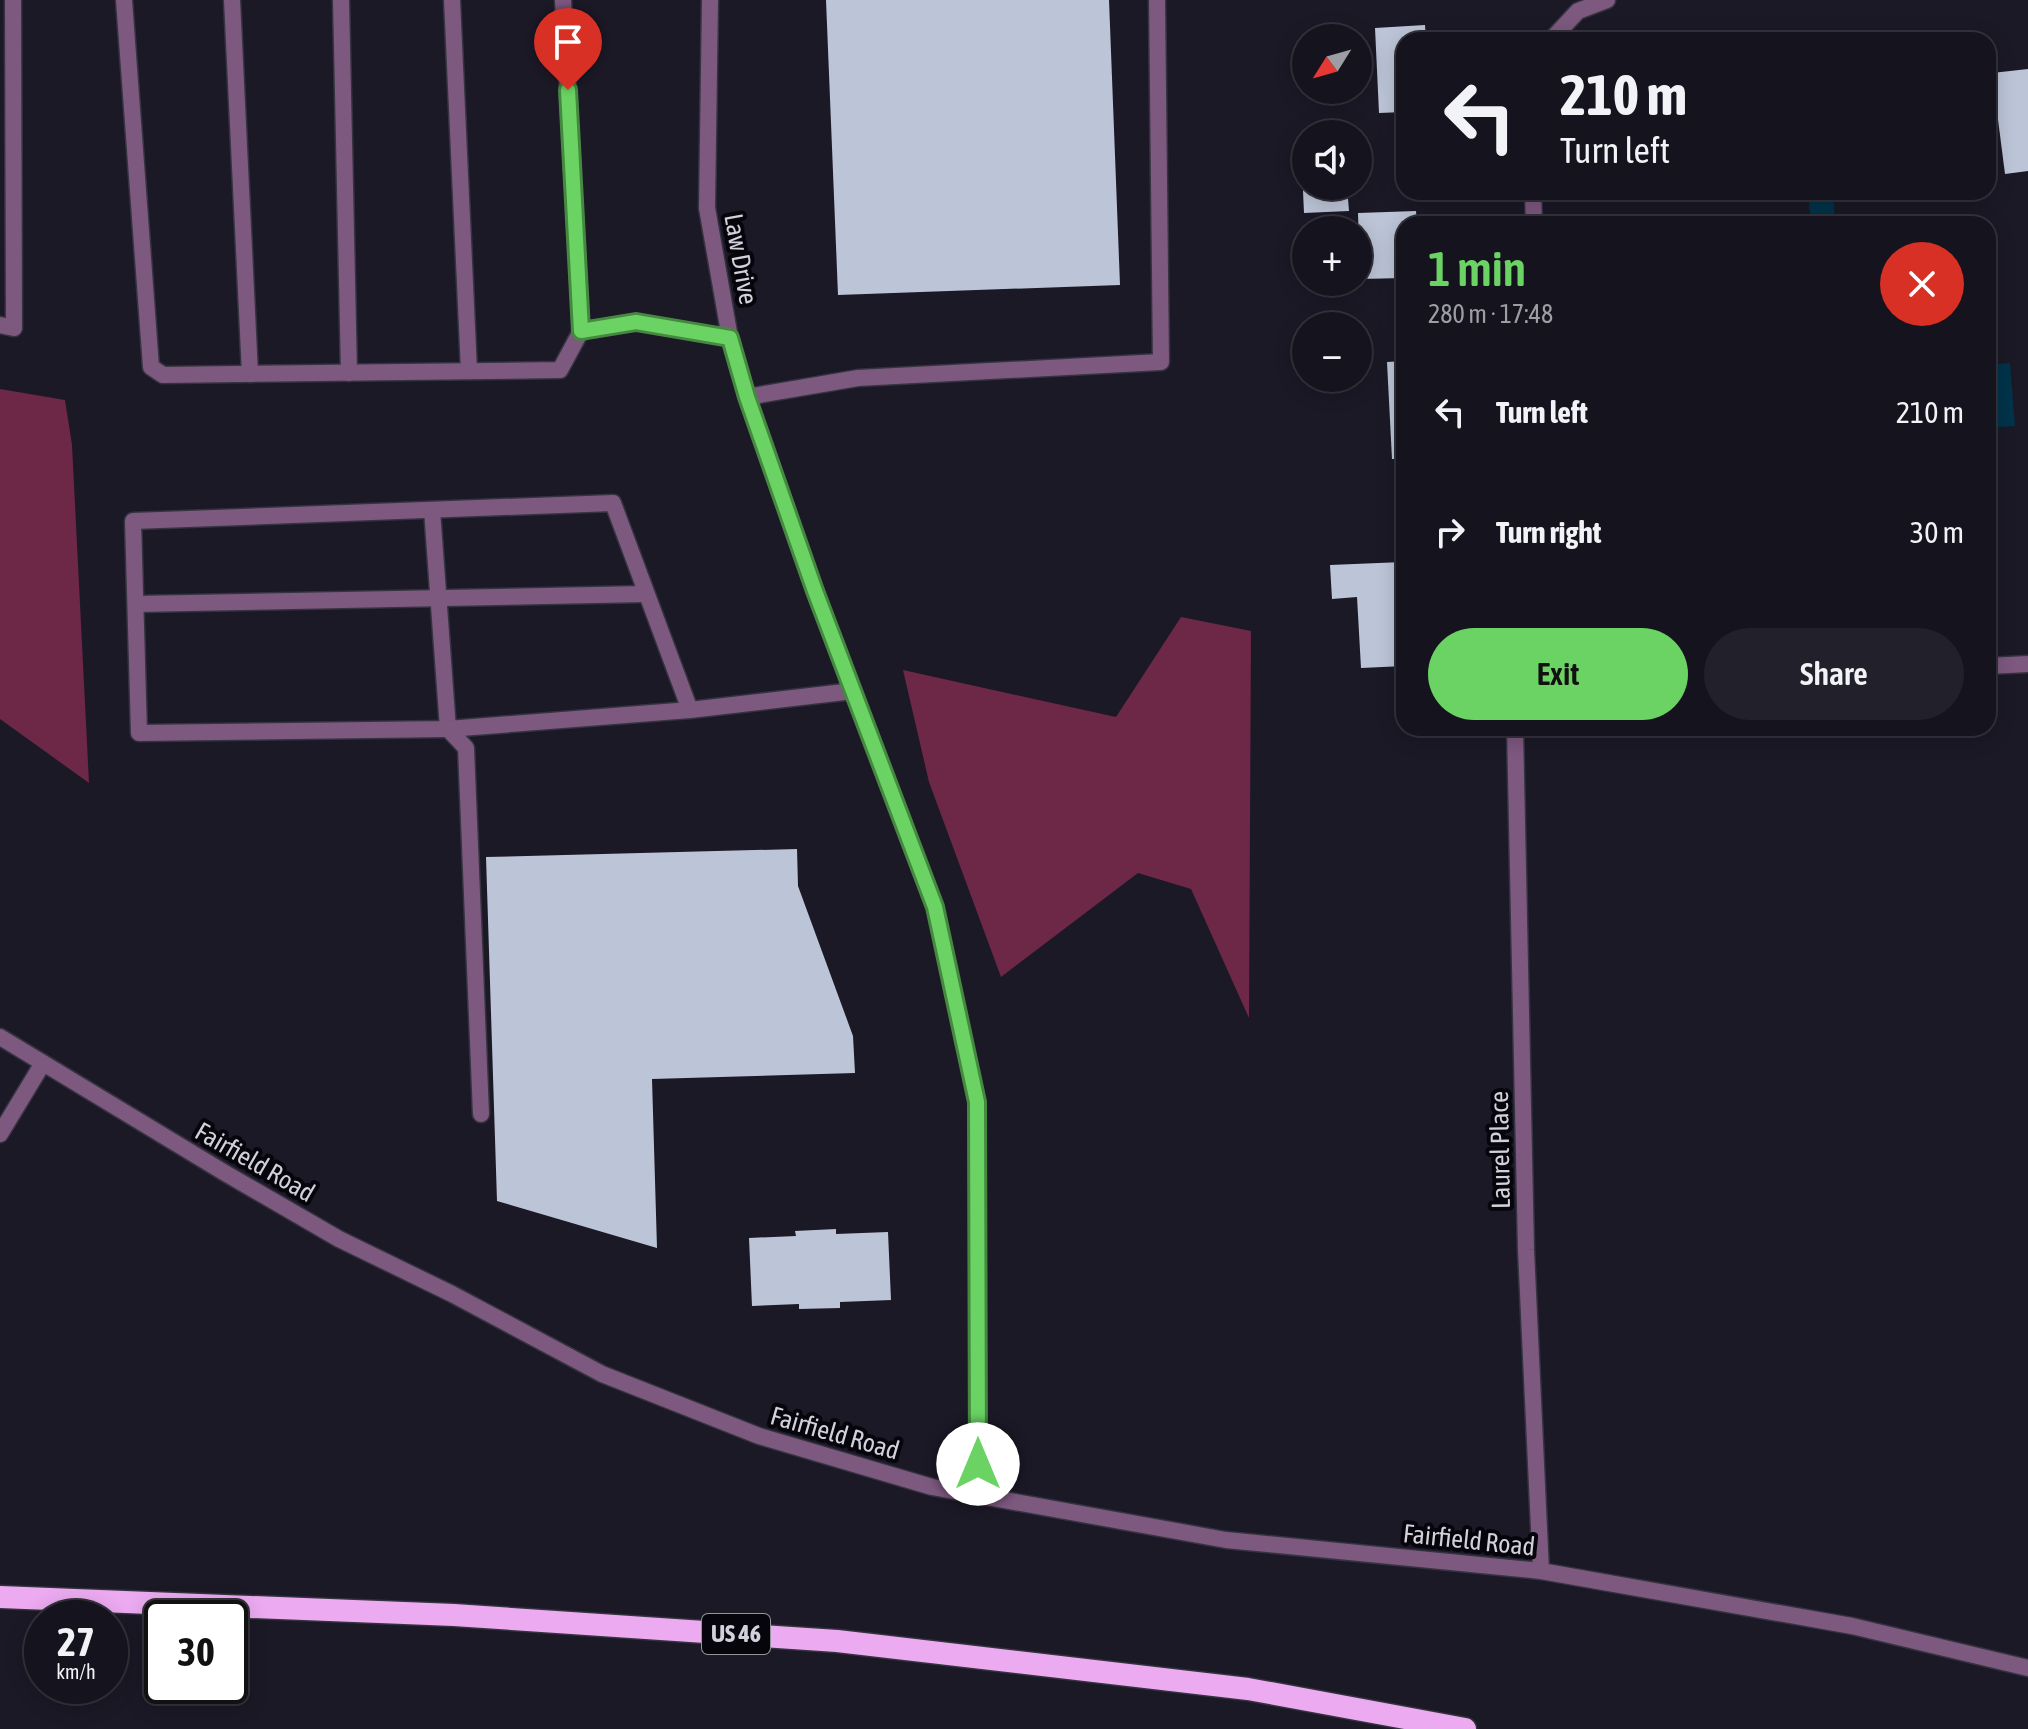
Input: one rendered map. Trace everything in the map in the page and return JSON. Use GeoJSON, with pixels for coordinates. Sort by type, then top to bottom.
{"type":"FeatureCollection","features":[{"type":"Feature","properties":{"kind":"highway","name":"US 46"},"geometry":{"type":"LineString","coordinates":[[0,1597],[454,1615],[837,1641],[1248,1689],[1465,1729]]}},
{"type":"Feature","properties":{"kind":"street"},"geometry":{"type":"LineString","coordinates":[[0,325],[14,328],[13,0]]}},
{"type":"Feature","properties":{"kind":"street"},"geometry":{"type":"LineString","coordinates":[[124,0],[151,367],[163,375],[560,370],[581,331],[563,0]]}},
{"type":"Feature","properties":{"kind":"street"},"geometry":{"type":"LineString","coordinates":[[232,0],[250,374]]}},
{"type":"Feature","properties":{"kind":"street"},"geometry":{"type":"LineString","coordinates":[[341,0],[349,373]]}},
{"type":"Feature","properties":{"kind":"street"},"geometry":{"type":"LineString","coordinates":[[452,0],[469,371]]}},
{"type":"Feature","properties":{"kind":"street","name":"Law Drive"},"geometry":{"type":"LineString","coordinates":[[710,0],[707,208],[730,338],[747,397],[815,591],[935,907],[977,1102],[978,1494]]}},
{"type":"Feature","properties":{"kind":"street"},"geometry":{"type":"LineString","coordinates":[[747,397],[858,378],[1161,362],[1157,0]]}},
{"type":"Feature","properties":{"kind":"street"},"geometry":{"type":"LineString","coordinates":[[1558,32],[1578,11],[1607,0]]}},
{"type":"Feature","properties":{"kind":"street"},"geometry":{"type":"LineString","coordinates":[[581,331],[636,322],[730,338]]}},
{"type":"Feature","properties":{"kind":"street"},"geometry":{"type":"LineString","coordinates":[[690,710],[613,503],[133,521],[139,733],[448,729],[690,710],[853,691]]}},
{"type":"Feature","properties":{"kind":"street"},"geometry":{"type":"LineString","coordinates":[[432,510],[448,729],[466,748],[481,1114]]}},
{"type":"Feature","properties":{"kind":"street"},"geometry":{"type":"LineString","coordinates":[[136,604],[645,594]]}},
{"type":"Feature","properties":{"kind":"street"},"geometry":{"type":"LineString","coordinates":[[1996,666],[2028,664]]}},
{"type":"Feature","properties":{"kind":"street","name":"Laurel Place"},"geometry":{"type":"LineString","coordinates":[[1515,736],[1526,1250],[1541,1571]]}},
{"type":"Feature","properties":{"kind":"street","name":"Fairfield Road"},"geometry":{"type":"LineString","coordinates":[[0,1037],[339,1239],[452,1294],[602,1374],[759,1436],[932,1487],[1226,1540],[1541,1571],[1852,1626],[2028,1668]]}},
{"type":"Feature","properties":{"kind":"street"},"geometry":{"type":"LineString","coordinates":[[0,1134],[43,1063]]}},
{"type":"Feature","properties":{"kind":"shaded area"},"geometry":{"type":"Polygon","coordinates":[[[0,389],[65,400],[72,445],[89,783],[0,719],[0,389]]]}},
{"type":"Feature","properties":{"kind":"shaded area"},"geometry":{"type":"Polygon","coordinates":[[[1181,617],[1251,631],[1249,1018],[1191,889],[1138,873],[1001,977],[929,782],[903,670],[1116,717],[1181,617]]]}},
{"type":"Feature","properties":{"kind":"water"},"geometry":{"type":"Polygon","coordinates":[[[1809,200],[1834,200],[1834,216],[1810,216],[1809,200]]]}},
{"type":"Feature","properties":{"kind":"water"},"geometry":{"type":"Polygon","coordinates":[[[2010,363],[2015,426],[1996,427],[1996,364],[2010,363]]]}},
{"type":"Feature","properties":{"kind":"building"},"geometry":{"type":"Polygon","coordinates":[[[826,0],[1109,0],[1120,285],[838,295],[826,0]]]}},
{"type":"Feature","properties":{"kind":"building"},"geometry":{"type":"Polygon","coordinates":[[[1425,25],[1425,32],[1396,32],[1396,112],[1379,113],[1375,28],[1425,25]]]}},
{"type":"Feature","properties":{"kind":"building"},"geometry":{"type":"Polygon","coordinates":[[[2028,69],[2028,171],[2005,174],[1996,104],[1996,73],[2028,69]]]}},
{"type":"Feature","properties":{"kind":"building"},"geometry":{"type":"Polygon","coordinates":[[[1303,200],[1348,200],[1349,211],[1304,213],[1303,200]]]}},
{"type":"Feature","properties":{"kind":"building"},"geometry":{"type":"Polygon","coordinates":[[[1416,211],[1416,216],[1396,216],[1396,278],[1372,279],[1372,216],[1358,216],[1358,213],[1416,211]]]}},
{"type":"Feature","properties":{"kind":"building"},"geometry":{"type":"Polygon","coordinates":[[[1396,361],[1396,459],[1392,459],[1387,362],[1396,361]]]}},
{"type":"Feature","properties":{"kind":"building"},"geometry":{"type":"Polygon","coordinates":[[[1396,562],[1396,666],[1361,668],[1357,597],[1332,599],[1330,565],[1396,562]]]}},
{"type":"Feature","properties":{"kind":"building"},"geometry":{"type":"Polygon","coordinates":[[[797,849],[798,886],[853,1036],[855,1073],[652,1079],[657,1248],[497,1201],[486,857],[797,849]]]}},
{"type":"Feature","properties":{"kind":"building"},"geometry":{"type":"Polygon","coordinates":[[[836,1229],[836,1234],[888,1232],[891,1300],[840,1302],[840,1308],[799,1309],[799,1304],[752,1306],[749,1238],[796,1236],[795,1231],[836,1229]]]}},
{"type":"Feature","properties":{"kind":"route"},"geometry":{"type":"LineString","coordinates":[[568,90],[581,331],[636,322],[730,338],[747,397],[815,591],[935,907],[977,1102],[978,1464]]}}]}
